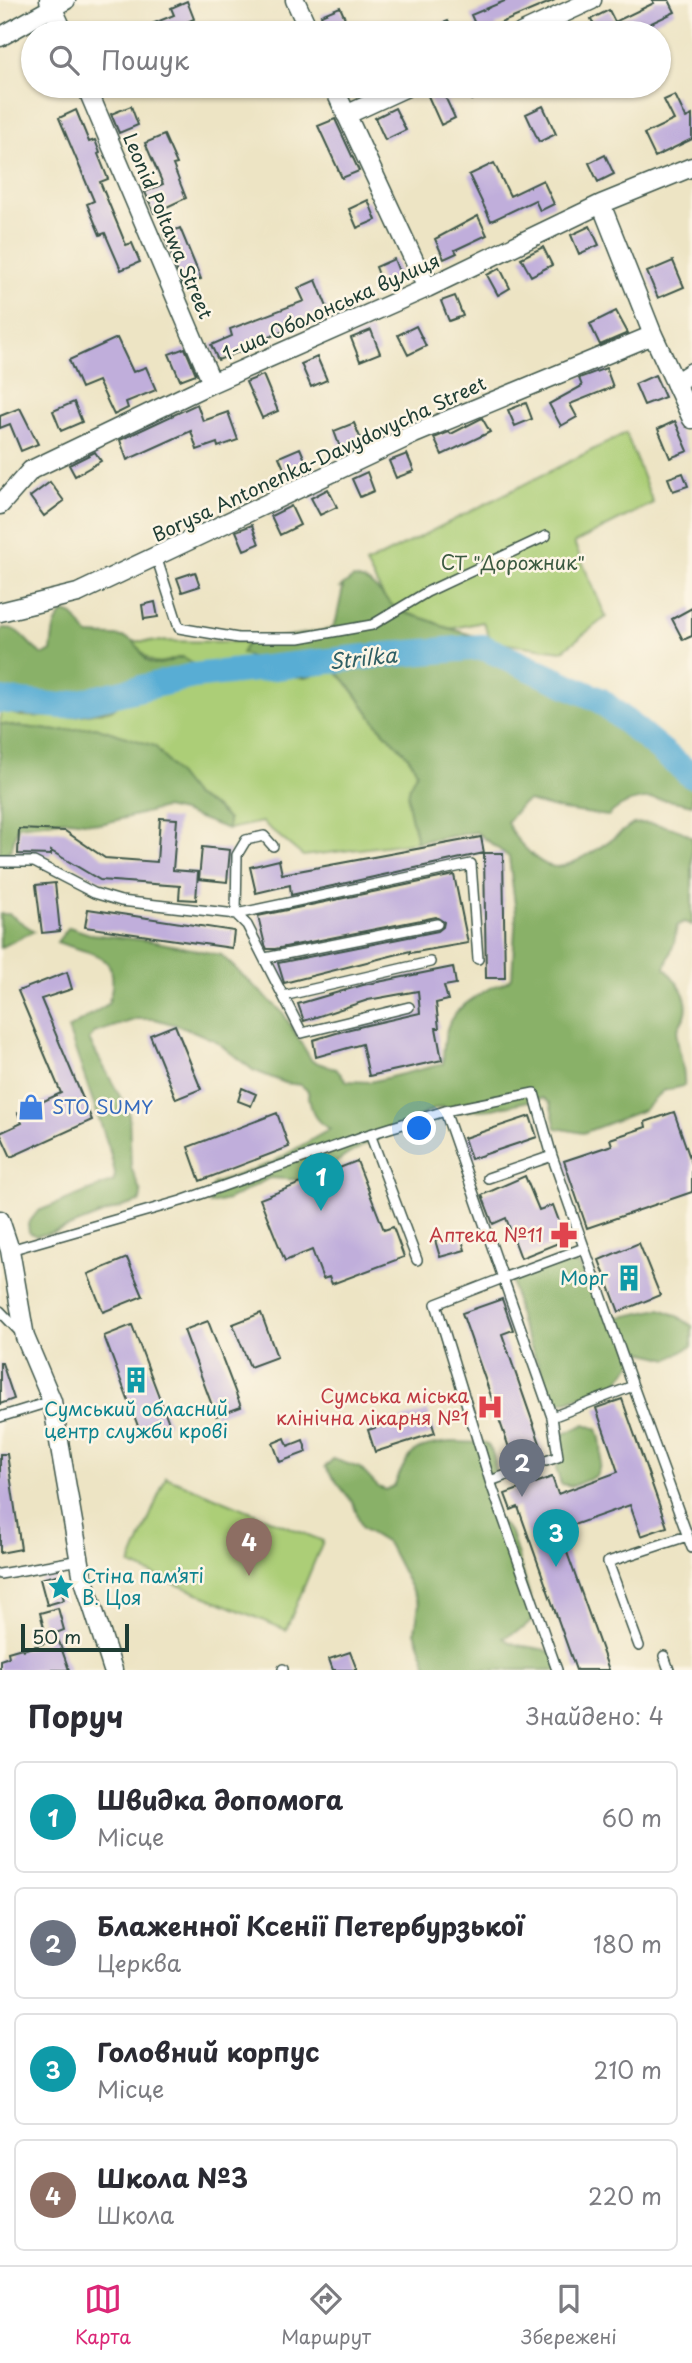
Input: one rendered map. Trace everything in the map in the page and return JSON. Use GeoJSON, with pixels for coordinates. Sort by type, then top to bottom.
{"type":"FeatureCollection","features":[{"type":"Feature","properties":{"kind":"street"},"geometry":{"type":"LineString","coordinates":[[295,0],[305,21]]}},
{"type":"Feature","properties":{"kind":"street"},"geometry":{"type":"LineString","coordinates":[[547,21],[592,0]]}},
{"type":"Feature","properties":{"kind":"street"},"geometry":{"type":"LineString","coordinates":[[26,21],[56,3],[61,21]]}},
{"type":"Feature","properties":{"kind":"street"},"geometry":{"type":"LineString","coordinates":[[0,37],[21,24]]}},
{"type":"Feature","properties":{"kind":"street","name":"Leonid Poltawa Street"},"geometry":{"type":"LineString","coordinates":[[91,98],[212,383]]}},
{"type":"Feature","properties":{"kind":"street"},"geometry":{"type":"LineString","coordinates":[[338,98],[427,288]]}},
{"type":"Feature","properties":{"kind":"street"},"geometry":{"type":"LineString","coordinates":[[346,115],[383,98]]}},
{"type":"Feature","properties":{"kind":"street","name":"1-ша Оболонська вулиця"},"geometry":{"type":"LineString","coordinates":[[0,505],[31,470],[212,383],[427,288],[601,204],[692,167]]}},
{"type":"Feature","properties":{"kind":"street"},"geometry":{"type":"LineString","coordinates":[[601,204],[653,335],[692,419]]}},
{"type":"Feature","properties":{"kind":"street","name":"Borysa Antonenka-Davydovycha Street"},"geometry":{"type":"LineString","coordinates":[[0,612],[78,593],[414,435],[653,335]]}},
{"type":"Feature","properties":{"kind":"street"},"geometry":{"type":"LineString","coordinates":[[675,383],[692,372]]}},
{"type":"Feature","properties":{"kind":"street"},"geometry":{"type":"LineString","coordinates":[[0,1220],[10,1250],[25,1337],[52,1401],[82,1574],[113,1670]]}},
{"type":"Feature","properties":{"kind":"lane"},"geometry":{"type":"LineString","coordinates":[[156,556],[179,628],[238,638],[299,638],[372,625],[427,592],[546,536]]}},
{"type":"Feature","properties":{"kind":"lane"},"geometry":{"type":"LineString","coordinates":[[272,846],[264,836],[246,840],[237,855],[236,914],[247,925],[302,1033],[409,1007]]}},
{"type":"Feature","properties":{"kind":"lane"},"geometry":{"type":"LineString","coordinates":[[0,862],[34,862],[94,893],[121,901],[236,914],[471,864],[478,959]]}},
{"type":"Feature","properties":{"kind":"lane"},"geometry":{"type":"LineString","coordinates":[[265,958],[437,924]]}},
{"type":"Feature","properties":{"kind":"lane"},"geometry":{"type":"LineString","coordinates":[[284,996],[430,962]]}},
{"type":"Feature","properties":{"kind":"lane"},"geometry":{"type":"LineString","coordinates":[[10,1250],[181,1202],[370,1134],[446,1111],[534,1093],[552,1156],[692,1548]]}},
{"type":"Feature","properties":{"kind":"lane"},"geometry":{"type":"LineString","coordinates":[[446,1111],[552,1417],[558,1457],[490,1481]]}},
{"type":"Feature","properties":{"kind":"lane"},"geometry":{"type":"LineString","coordinates":[[370,1134],[417,1260]]}},
{"type":"Feature","properties":{"kind":"lane"},"geometry":{"type":"LineString","coordinates":[[488,1178],[552,1156]]}},
{"type":"Feature","properties":{"kind":"lane"},"geometry":{"type":"LineString","coordinates":[[557,1670],[490,1481],[436,1304],[584,1248]]}},
{"type":"Feature","properties":{"kind":"lane"},"geometry":{"type":"LineString","coordinates":[[0,1311],[25,1337]]}},
{"type":"Feature","properties":{"kind":"lane"},"geometry":{"type":"LineString","coordinates":[[552,1417],[633,1387]]}},
{"type":"Feature","properties":{"kind":"lane"},"geometry":{"type":"LineString","coordinates":[[0,1417],[52,1401]]}},
{"type":"Feature","properties":{"kind":"lane"},"geometry":{"type":"LineString","coordinates":[[639,1646],[608,1562],[687,1536]]}},
{"type":"Feature","properties":{"kind":"lane"},"geometry":{"type":"LineString","coordinates":[[0,1574],[80,1559]]}},
{"type":"Feature","properties":{"kind":"lane"},"geometry":{"type":"LineString","coordinates":[[664,1656],[669,1670]]}},
{"type":"Feature","properties":{"kind":"green space","name":"СТ \"Дорожник\""},"geometry":{"type":"Polygon","coordinates":[[[626,433],[653,503],[574,543],[606,617],[562,651],[492,642],[483,622],[406,638],[366,564],[626,433]]]}},
{"type":"Feature","properties":{"kind":"green space"},"geometry":{"type":"Polygon","coordinates":[[[353,578],[368,583],[399,610],[514,648],[571,684],[633,717],[656,743],[692,770],[692,805],[659,799],[637,800],[617,808],[608,816],[563,810],[528,801],[521,805],[507,822],[516,838],[529,852],[553,867],[566,865],[586,856],[633,824],[664,826],[692,837],[692,925],[684,922],[677,926],[665,968],[685,996],[687,1009],[677,1036],[684,1086],[663,1091],[644,1110],[583,1133],[556,1128],[550,1103],[543,1098],[492,1109],[465,1111],[442,1107],[395,1128],[309,1177],[301,1180],[269,1178],[228,1200],[210,1204],[213,1184],[271,1163],[330,1129],[316,1118],[308,1091],[301,1085],[285,1083],[253,1070],[214,1040],[186,1028],[155,1019],[137,1019],[94,1033],[89,1040],[129,1113],[131,1167],[141,1193],[140,1202],[36,1236],[29,1232],[28,1224],[38,1211],[114,1181],[115,1173],[68,1029],[108,1004],[112,975],[103,959],[57,942],[69,927],[90,934],[151,941],[221,955],[283,1013],[312,1061],[336,1069],[347,1081],[370,1082],[443,1064],[445,1037],[457,1011],[488,989],[512,977],[516,913],[509,857],[476,832],[417,842],[408,798],[417,772],[409,758],[378,725],[345,681],[332,668],[306,678],[288,676],[242,653],[245,646],[252,642],[332,629],[343,588],[340,588],[353,578]]]}},
{"type":"Feature","properties":{"kind":"green space"},"geometry":{"type":"Polygon","coordinates":[[[65,612],[73,615],[88,635],[117,636],[133,641],[152,663],[162,664],[185,658],[195,667],[179,686],[126,700],[111,710],[68,717],[21,716],[0,710],[0,633],[3,628],[21,634],[44,655],[51,651],[55,625],[65,612]]]}},
{"type":"Feature","properties":{"kind":"green space"},"geometry":{"type":"Polygon","coordinates":[[[133,641],[252,642],[306,678],[332,668],[414,765],[417,772],[408,798],[417,842],[303,856],[262,822],[228,829],[228,820],[216,808],[194,796],[155,746],[95,727],[58,731],[0,724],[0,710],[21,716],[68,717],[111,710],[126,700],[179,686],[182,657],[153,662],[133,641]]]}},
{"type":"Feature","properties":{"kind":"green space"},"geometry":{"type":"Polygon","coordinates":[[[0,724],[58,731],[95,727],[155,746],[194,796],[216,808],[228,820],[228,829],[164,808],[101,824],[69,820],[18,826],[11,850],[0,855],[0,724]]]}},
{"type":"Feature","properties":{"kind":"green space"},"geometry":{"type":"Polygon","coordinates":[[[0,914],[9,914],[34,931],[0,948],[0,914]]]}},
{"type":"Feature","properties":{"kind":"green space"},"geometry":{"type":"Polygon","coordinates":[[[556,1260],[577,1264],[605,1315],[621,1317],[660,1309],[676,1315],[692,1326],[692,1346],[669,1359],[641,1352],[615,1386],[564,1402],[555,1402],[520,1322],[512,1282],[520,1273],[556,1260]]]}},
{"type":"Feature","properties":{"kind":"green space"},"geometry":{"type":"Polygon","coordinates":[[[585,1424],[597,1429],[599,1435],[601,1453],[596,1476],[573,1486],[561,1484],[556,1469],[564,1449],[562,1435],[585,1424]]]}},
{"type":"Feature","properties":{"kind":"green space"},"geometry":{"type":"Polygon","coordinates":[[[451,1442],[486,1443],[490,1448],[495,1472],[487,1488],[490,1512],[511,1533],[536,1617],[524,1628],[503,1638],[520,1646],[552,1653],[564,1670],[429,1670],[415,1632],[419,1604],[388,1544],[362,1528],[353,1503],[325,1467],[333,1459],[360,1468],[378,1487],[386,1490],[394,1486],[414,1452],[420,1448],[451,1442]]]}},
{"type":"Feature","properties":{"kind":"green space"},"geometry":{"type":"Polygon","coordinates":[[[166,1477],[323,1541],[286,1630],[130,1565],[166,1477]]]}},
{"type":"Feature","properties":{"kind":"building"},"geometry":{"type":"Polygon","coordinates":[[[507,0],[555,0],[505,21],[474,21],[471,15],[507,0]]]}},
{"type":"Feature","properties":{"kind":"building"},"geometry":{"type":"Polygon","coordinates":[[[652,0],[669,0],[675,12],[656,21],[617,21],[654,3],[652,0]]]}},
{"type":"Feature","properties":{"kind":"building"},"geometry":{"type":"Polygon","coordinates":[[[187,1],[194,19],[159,21],[174,15],[171,8],[187,1]]]}},
{"type":"Feature","properties":{"kind":"building"},"geometry":{"type":"Polygon","coordinates":[[[340,7],[346,21],[324,21],[321,15],[340,7]]]}},
{"type":"Feature","properties":{"kind":"building"},"geometry":{"type":"Polygon","coordinates":[[[609,10],[614,21],[592,21],[591,19],[609,10]]]}},
{"type":"Feature","properties":{"kind":"building"},"geometry":{"type":"Polygon","coordinates":[[[675,95],[686,118],[692,115],[692,139],[655,157],[644,134],[674,120],[664,100],[675,95]]]}},
{"type":"Feature","properties":{"kind":"building"},"geometry":{"type":"Polygon","coordinates":[[[429,98],[446,98],[455,118],[441,125],[429,98]]]}},
{"type":"Feature","properties":{"kind":"building"},"geometry":{"type":"Polygon","coordinates":[[[131,106],[138,125],[119,133],[111,114],[131,106]]]}},
{"type":"Feature","properties":{"kind":"building"},"geometry":{"type":"Polygon","coordinates":[[[543,106],[556,134],[539,142],[526,114],[543,106]]]}},
{"type":"Feature","properties":{"kind":"building"},"geometry":{"type":"Polygon","coordinates":[[[395,108],[406,130],[385,140],[375,118],[395,108]]]}},
{"type":"Feature","properties":{"kind":"building"},"geometry":{"type":"Polygon","coordinates":[[[76,110],[89,142],[95,140],[100,153],[98,154],[108,179],[100,182],[126,245],[132,243],[140,262],[121,270],[105,233],[100,235],[87,204],[94,201],[59,118],[76,110]]]}},
{"type":"Feature","properties":{"kind":"building"},"geometry":{"type":"Polygon","coordinates":[[[335,119],[359,171],[342,178],[318,126],[335,119]]]}},
{"type":"Feature","properties":{"kind":"building"},"geometry":{"type":"Polygon","coordinates":[[[164,135],[177,164],[173,165],[186,198],[154,213],[145,192],[163,184],[145,143],[164,135]]]}},
{"type":"Feature","properties":{"kind":"building"},"geometry":{"type":"Polygon","coordinates":[[[605,155],[614,174],[598,182],[589,163],[605,155]]]}},
{"type":"Feature","properties":{"kind":"building"},"geometry":{"type":"Polygon","coordinates":[[[494,163],[510,196],[543,180],[554,204],[540,211],[535,200],[491,221],[469,175],[494,163]]]}},
{"type":"Feature","properties":{"kind":"building"},"geometry":{"type":"Polygon","coordinates":[[[368,200],[376,220],[357,228],[349,209],[368,200]]]}},
{"type":"Feature","properties":{"kind":"building"},"geometry":{"type":"Polygon","coordinates":[[[478,216],[487,235],[455,250],[457,253],[444,259],[435,239],[478,216]]]}},
{"type":"Feature","properties":{"kind":"building"},"geometry":{"type":"Polygon","coordinates":[[[590,226],[599,245],[579,254],[571,235],[590,226]]]}},
{"type":"Feature","properties":{"kind":"building"},"geometry":{"type":"Polygon","coordinates":[[[180,228],[201,279],[183,287],[164,235],[180,228]]]}},
{"type":"Feature","properties":{"kind":"building"},"geometry":{"type":"Polygon","coordinates":[[[543,247],[552,265],[531,276],[521,258],[543,247]]]}},
{"type":"Feature","properties":{"kind":"building"},"geometry":{"type":"Polygon","coordinates":[[[394,259],[401,277],[383,285],[376,267],[394,259]]]}},
{"type":"Feature","properties":{"kind":"building"},"geometry":{"type":"Polygon","coordinates":[[[673,261],[684,287],[658,298],[647,272],[673,261]]]}},
{"type":"Feature","properties":{"kind":"building"},"geometry":{"type":"Polygon","coordinates":[[[500,268],[510,288],[498,295],[487,275],[500,268]]]}},
{"type":"Feature","properties":{"kind":"building"},"geometry":{"type":"Polygon","coordinates":[[[316,280],[329,312],[262,340],[263,343],[218,360],[211,345],[232,336],[230,329],[304,301],[298,288],[316,280]]]}},
{"type":"Feature","properties":{"kind":"building"},"geometry":{"type":"Polygon","coordinates":[[[455,296],[463,316],[449,321],[441,301],[455,296]]]}},
{"type":"Feature","properties":{"kind":"building"},"geometry":{"type":"Polygon","coordinates":[[[616,311],[628,333],[600,345],[590,324],[616,311]]]}},
{"type":"Feature","properties":{"kind":"building"},"geometry":{"type":"Polygon","coordinates":[[[416,326],[426,346],[408,355],[398,335],[416,326]]]}},
{"type":"Feature","properties":{"kind":"building"},"geometry":{"type":"Polygon","coordinates":[[[371,330],[380,353],[360,361],[351,338],[371,330]]]}},
{"type":"Feature","properties":{"kind":"building"},"geometry":{"type":"Polygon","coordinates":[[[117,338],[133,372],[146,367],[156,390],[126,402],[128,408],[114,415],[98,381],[81,388],[69,360],[117,338]]]}},
{"type":"Feature","properties":{"kind":"building"},"geometry":{"type":"Polygon","coordinates":[[[185,348],[196,374],[180,380],[169,354],[185,348]]]}},
{"type":"Feature","properties":{"kind":"building"},"geometry":{"type":"Polygon","coordinates":[[[317,357],[327,380],[311,387],[301,364],[317,357]]]}},
{"type":"Feature","properties":{"kind":"building"},"geometry":{"type":"Polygon","coordinates":[[[606,368],[613,387],[570,404],[577,417],[561,426],[549,404],[582,386],[579,378],[606,368]]]}},
{"type":"Feature","properties":{"kind":"building"},"geometry":{"type":"Polygon","coordinates":[[[263,375],[278,411],[262,418],[246,382],[263,375]]]}},
{"type":"Feature","properties":{"kind":"building"},"geometry":{"type":"Polygon","coordinates":[[[655,375],[665,397],[644,405],[635,384],[655,375]]]}},
{"type":"Feature","properties":{"kind":"building"},"geometry":{"type":"Polygon","coordinates":[[[74,402],[82,422],[61,431],[53,411],[74,402]]]}},
{"type":"Feature","properties":{"kind":"building"},"geometry":{"type":"Polygon","coordinates":[[[526,403],[532,419],[515,426],[508,410],[526,403]]]}},
{"type":"Feature","properties":{"kind":"building"},"geometry":{"type":"Polygon","coordinates":[[[197,404],[203,421],[228,412],[238,440],[197,450],[191,431],[127,460],[120,440],[197,404]]]}},
{"type":"Feature","properties":{"kind":"building"},"geometry":{"type":"Polygon","coordinates":[[[20,408],[38,444],[21,451],[10,424],[0,428],[0,416],[20,408]]]}},
{"type":"Feature","properties":{"kind":"building"},"geometry":{"type":"Polygon","coordinates":[[[482,418],[490,432],[442,455],[434,438],[449,432],[451,434],[482,418]]]}},
{"type":"Feature","properties":{"kind":"building"},"geometry":{"type":"Polygon","coordinates":[[[675,421],[688,451],[670,458],[658,429],[675,421]]]}},
{"type":"Feature","properties":{"kind":"building"},"geometry":{"type":"Polygon","coordinates":[[[354,423],[362,442],[341,450],[334,431],[354,423]]]}},
{"type":"Feature","properties":{"kind":"building"},"geometry":{"type":"Polygon","coordinates":[[[300,448],[309,469],[288,478],[279,457],[300,448]]]}},
{"type":"Feature","properties":{"kind":"building"},"geometry":{"type":"Polygon","coordinates":[[[95,452],[101,461],[75,476],[69,465],[95,452]]]}},
{"type":"Feature","properties":{"kind":"building"},"geometry":{"type":"Polygon","coordinates":[[[407,454],[414,471],[396,478],[389,461],[407,454]]]}},
{"type":"Feature","properties":{"kind":"building"},"geometry":{"type":"Polygon","coordinates":[[[367,472],[374,491],[360,497],[352,479],[367,472]]]}},
{"type":"Feature","properties":{"kind":"building"},"geometry":{"type":"Polygon","coordinates":[[[683,473],[688,486],[673,491],[668,478],[683,473]]]}},
{"type":"Feature","properties":{"kind":"building"},"geometry":{"type":"Polygon","coordinates":[[[50,482],[64,501],[44,516],[30,497],[50,482]]]}},
{"type":"Feature","properties":{"kind":"building"},"geometry":{"type":"Polygon","coordinates":[[[328,489],[337,507],[320,515],[311,498],[328,489]]]}},
{"type":"Feature","properties":{"kind":"building"},"geometry":{"type":"Polygon","coordinates":[[[291,506],[300,525],[280,535],[271,516],[291,506]]]}},
{"type":"Feature","properties":{"kind":"building"},"geometry":{"type":"Polygon","coordinates":[[[252,525],[259,544],[244,550],[236,531],[252,525]]]}},
{"type":"Feature","properties":{"kind":"building"},"geometry":{"type":"Polygon","coordinates":[[[195,572],[200,586],[182,592],[177,578],[195,572]]]}},
{"type":"Feature","properties":{"kind":"building"},"geometry":{"type":"Polygon","coordinates":[[[155,602],[158,617],[144,619],[142,605],[155,602]]]}},
{"type":"Feature","properties":{"kind":"building"},"geometry":{"type":"Polygon","coordinates":[[[692,608],[692,636],[683,640],[672,619],[692,608]]]}},
{"type":"Feature","properties":{"kind":"building"},"geometry":{"type":"Polygon","coordinates":[[[160,818],[177,819],[173,870],[198,872],[196,900],[179,899],[180,886],[100,880],[51,851],[51,855],[18,854],[19,829],[65,831],[105,858],[157,862],[160,818]]]}},
{"type":"Feature","properties":{"kind":"building"},"geometry":{"type":"Polygon","coordinates":[[[481,837],[484,853],[291,895],[290,885],[256,893],[250,867],[279,860],[282,874],[481,837]]]}},
{"type":"Feature","properties":{"kind":"building"},"geometry":{"type":"Polygon","coordinates":[[[202,847],[230,850],[227,882],[199,879],[202,847]]]}},
{"type":"Feature","properties":{"kind":"building"},"geometry":{"type":"Polygon","coordinates":[[[484,853],[503,853],[505,978],[486,978],[484,853]]]}},
{"type":"Feature","properties":{"kind":"building"},"geometry":{"type":"Polygon","coordinates":[[[454,875],[468,943],[410,951],[284,983],[278,963],[438,931],[444,922],[436,917],[275,949],[267,949],[265,945],[258,916],[454,875]]]}},
{"type":"Feature","properties":{"kind":"building"},"geometry":{"type":"Polygon","coordinates":[[[55,883],[60,931],[42,933],[36,885],[55,883]]]}},
{"type":"Feature","properties":{"kind":"building"},"geometry":{"type":"Polygon","coordinates":[[[88,909],[234,931],[232,948],[85,927],[88,909]]]}},
{"type":"Feature","properties":{"kind":"building"},"geometry":{"type":"Polygon","coordinates":[[[453,967],[456,984],[444,986],[448,1000],[436,1003],[439,1028],[436,1028],[442,1060],[369,1076],[362,1044],[316,1057],[313,1040],[420,1013],[418,991],[368,1000],[304,1021],[298,1004],[363,985],[453,967]]]}},
{"type":"Feature","properties":{"kind":"building"},"geometry":{"type":"Polygon","coordinates":[[[67,972],[72,989],[41,999],[92,1120],[11,1157],[0,1133],[22,1123],[18,1113],[61,1093],[18,991],[67,972]]]}},
{"type":"Feature","properties":{"kind":"building"},"geometry":{"type":"Polygon","coordinates":[[[175,1025],[201,1089],[176,1099],[150,1035],[175,1025]]]}},
{"type":"Feature","properties":{"kind":"building"},"geometry":{"type":"Polygon","coordinates":[[[242,1088],[256,1094],[251,1106],[238,1101],[242,1088]]]}},
{"type":"Feature","properties":{"kind":"building"},"geometry":{"type":"Polygon","coordinates":[[[674,1112],[692,1164],[692,1192],[587,1228],[564,1161],[612,1145],[610,1139],[646,1127],[645,1122],[674,1112]]]}},
{"type":"Feature","properties":{"kind":"building"},"geometry":{"type":"Polygon","coordinates":[[[277,1113],[289,1147],[200,1181],[188,1147],[277,1113]]]}},
{"type":"Feature","properties":{"kind":"building"},"geometry":{"type":"Polygon","coordinates":[[[530,1116],[537,1137],[471,1159],[464,1138],[530,1116]]]}},
{"type":"Feature","properties":{"kind":"building"},"geometry":{"type":"Polygon","coordinates":[[[357,1161],[384,1230],[393,1227],[404,1257],[332,1284],[329,1277],[323,1279],[312,1250],[285,1261],[260,1199],[357,1161]]]}},
{"type":"Feature","properties":{"kind":"building"},"geometry":{"type":"Polygon","coordinates":[[[525,1176],[539,1210],[553,1205],[566,1240],[521,1258],[506,1218],[493,1224],[482,1195],[525,1176]]]}},
{"type":"Feature","properties":{"kind":"building"},"geometry":{"type":"Polygon","coordinates":[[[460,1233],[465,1250],[440,1257],[435,1240],[460,1233]]]}},
{"type":"Feature","properties":{"kind":"building","name":"Морг"},"geometry":{"type":"Polygon","coordinates":[[[639,1243],[660,1295],[619,1312],[599,1260],[639,1243]]]}},
{"type":"Feature","properties":{"kind":"building"},"geometry":{"type":"Polygon","coordinates":[[[127,1258],[143,1296],[103,1312],[88,1274],[127,1258]]]}},
{"type":"Feature","properties":{"kind":"building"},"geometry":{"type":"Polygon","coordinates":[[[502,1299],[513,1330],[502,1334],[543,1452],[514,1462],[462,1313],[502,1299]]]}},
{"type":"Feature","properties":{"kind":"building"},"geometry":{"type":"Polygon","coordinates":[[[261,1313],[277,1357],[250,1367],[233,1324],[261,1313]]]}},
{"type":"Feature","properties":{"kind":"building"},"geometry":{"type":"Polygon","coordinates":[[[208,1321],[241,1407],[216,1416],[184,1330],[208,1321]]]}},
{"type":"Feature","properties":{"kind":"building","name":"Сумський обласний центр служби крові"},"geometry":{"type":"Polygon","coordinates":[[[132,1325],[169,1423],[141,1434],[104,1336],[132,1325]]]}},
{"type":"Feature","properties":{"kind":"building"},"geometry":{"type":"Polygon","coordinates":[[[0,1363],[14,1399],[0,1404],[0,1363]]]}},
{"type":"Feature","properties":{"kind":"building"},"geometry":{"type":"Polygon","coordinates":[[[622,1399],[667,1527],[641,1536],[630,1505],[559,1530],[609,1670],[576,1670],[518,1507],[511,1510],[505,1494],[552,1477],[558,1494],[618,1472],[596,1408],[622,1399]]]}},
{"type":"Feature","properties":{"kind":"building"},"geometry":{"type":"Polygon","coordinates":[[[428,1411],[435,1433],[375,1452],[368,1430],[428,1411]]]}},
{"type":"Feature","properties":{"kind":"building"},"geometry":{"type":"Polygon","coordinates":[[[285,1438],[288,1446],[303,1440],[307,1452],[280,1462],[273,1443],[285,1438]]]}},
{"type":"Feature","properties":{"kind":"building"},"geometry":{"type":"Polygon","coordinates":[[[0,1454],[7,1454],[21,1549],[0,1553],[0,1454]]]}},
{"type":"Feature","properties":{"kind":"building"},"geometry":{"type":"Polygon","coordinates":[[[57,1575],[64,1600],[47,1605],[40,1579],[57,1575]]]}},
{"type":"Feature","properties":{"kind":"building"},"geometry":{"type":"Polygon","coordinates":[[[58,1608],[64,1630],[56,1633],[69,1670],[0,1670],[0,1660],[9,1657],[8,1652],[48,1642],[40,1613],[58,1608]]]}},
{"type":"Feature","properties":{"kind":"building"},"geometry":{"type":"Polygon","coordinates":[[[350,1652],[357,1670],[333,1670],[329,1659],[350,1652]]]}},
{"type":"Feature","properties":{"kind":"waterway","name":"Strilka"},"geometry":{"type":"LineString","coordinates":[[0,700],[63,706],[193,676],[483,647],[600,700],[692,776]]}},
{"type":"Feature","properties":{"kind":"place","name":"STO SUMY"},"geometry":{"type":"Point","coordinates":[31,1107]}},
{"type":"Feature","properties":{"kind":"place","name":"Швидка допомога"},"geometry":{"type":"Point","coordinates":[321,1211]}},
{"type":"Feature","properties":{"kind":"place","name":"Аптека №11"},"geometry":{"type":"Point","coordinates":[564,1235]}},
{"type":"Feature","properties":{"kind":"place","name":"Морг"},"geometry":{"type":"Point","coordinates":[629,1278]}},
{"type":"Feature","properties":{"kind":"place","name":"Сумський обласний центр служби крові"},"geometry":{"type":"Point","coordinates":[136,1380]}},
{"type":"Feature","properties":{"kind":"place","name":"Сумська міська клінічна лікарня №1"},"geometry":{"type":"Point","coordinates":[490,1407]}},
{"type":"Feature","properties":{"kind":"place","name":"Блаженної Ксенії Петербурзької"},"geometry":{"type":"Point","coordinates":[522,1497]}},
{"type":"Feature","properties":{"kind":"place","name":"Головний корпус"},"geometry":{"type":"Point","coordinates":[556,1567]}},
{"type":"Feature","properties":{"kind":"place","name":"Школа №3"},"geometry":{"type":"Point","coordinates":[249,1576]}},
{"type":"Feature","properties":{"kind":"place","name":"Стіна пам’яті В. Цоя"},"geometry":{"type":"Point","coordinates":[61,1587]}}]}
